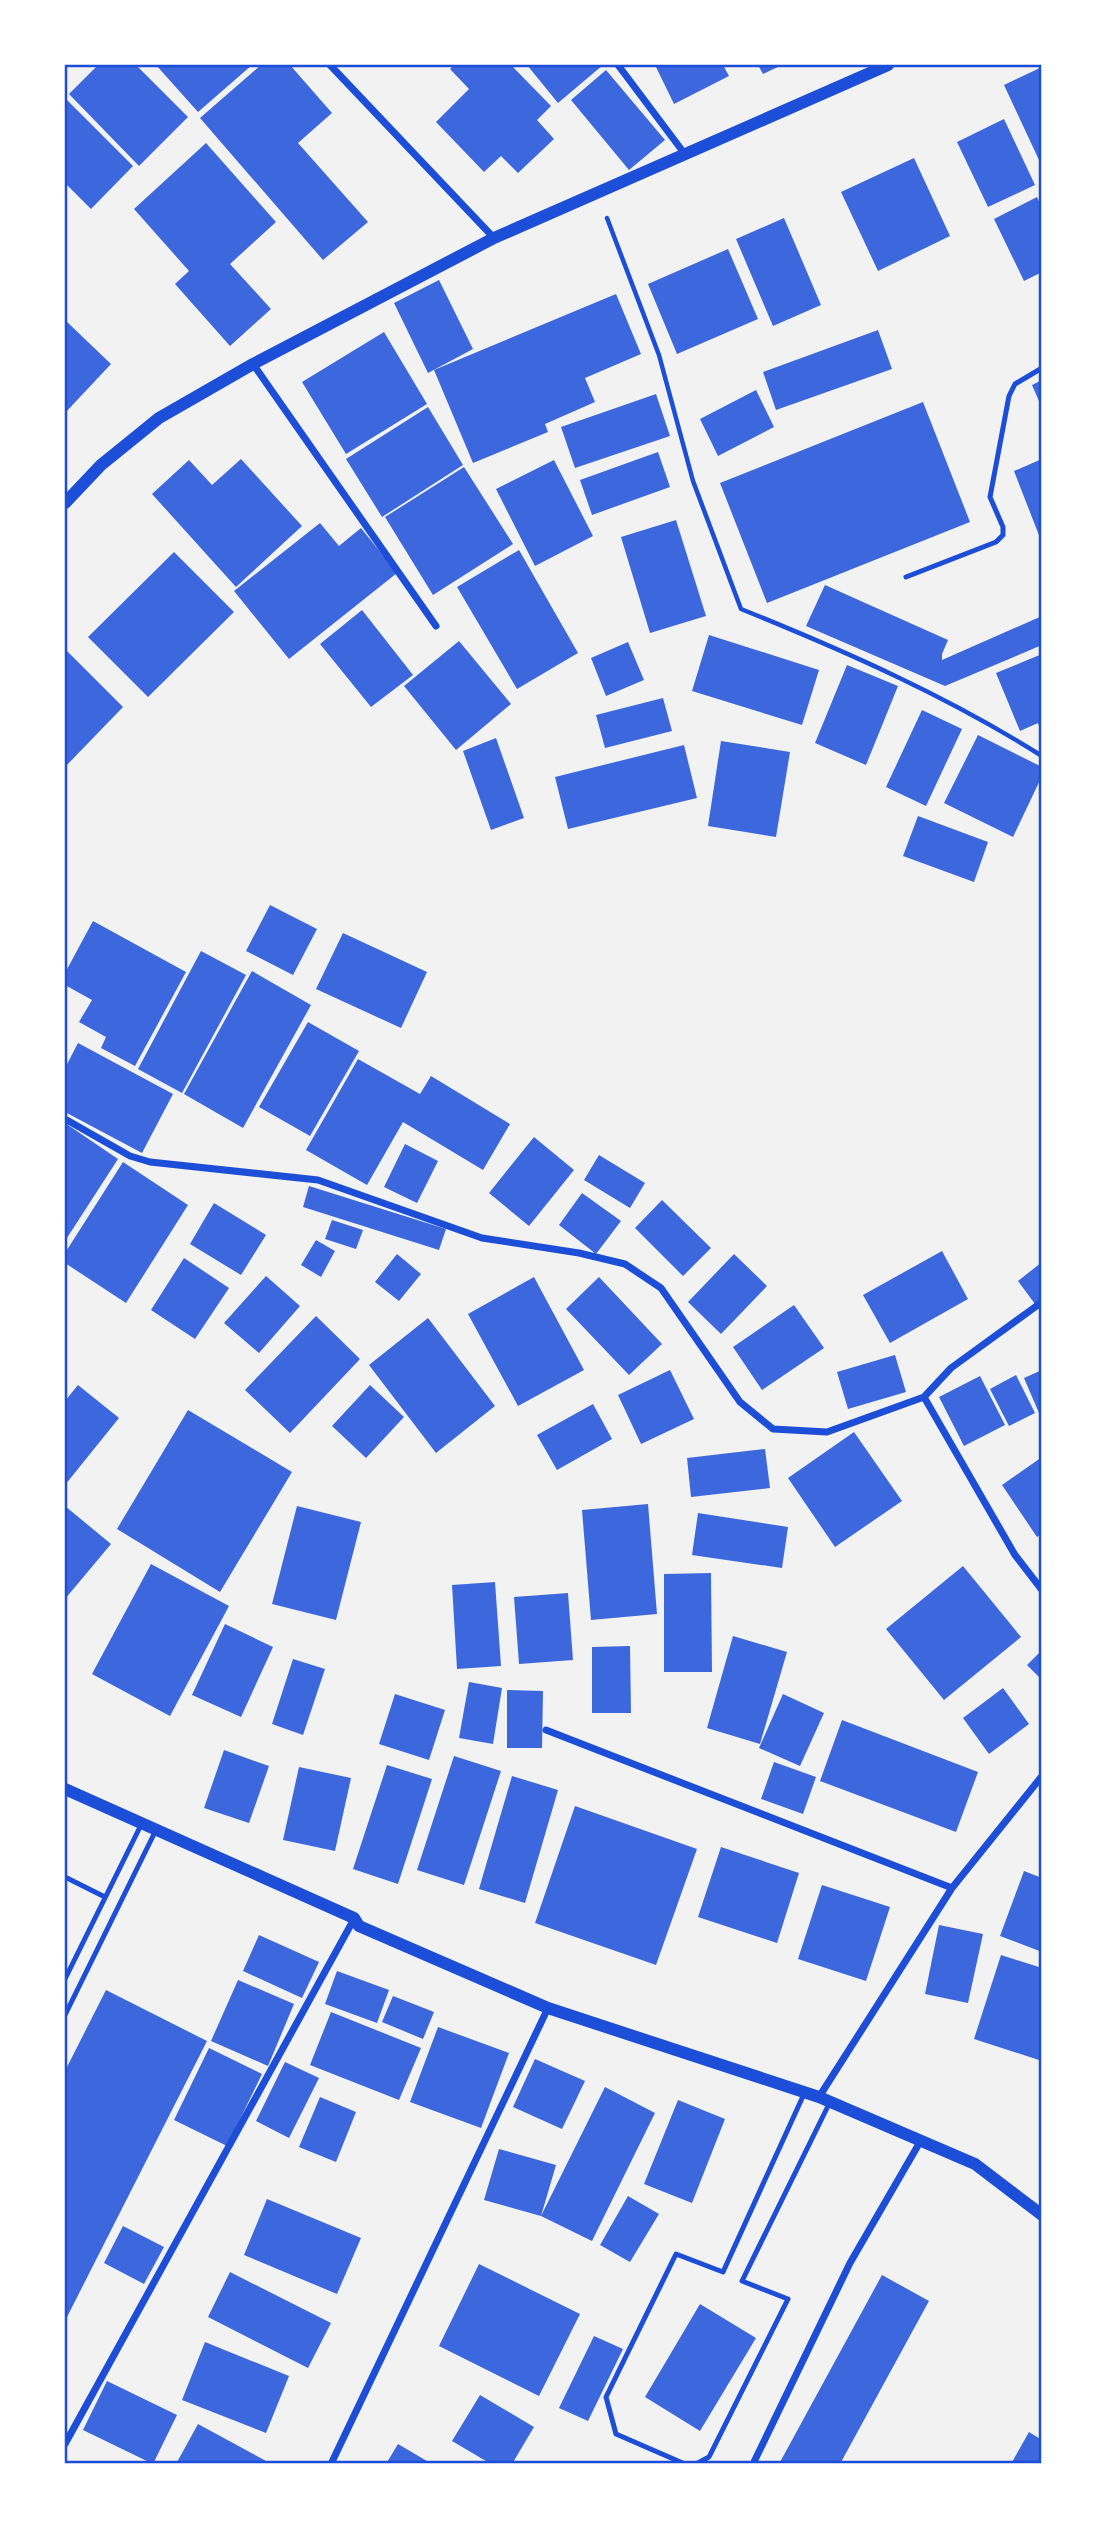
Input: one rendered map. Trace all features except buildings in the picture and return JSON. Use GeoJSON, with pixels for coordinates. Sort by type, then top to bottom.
{"type":"FeatureCollection","features":[{"type":"Feature","properties":{"kind":"street"},"geometry":{"type":"LineString","coordinates":[[330,65],[494,237]]}},
{"type":"Feature","properties":{"kind":"street"},"geometry":{"type":"LineString","coordinates":[[618,65],[684,153]]}},
{"type":"Feature","properties":{"kind":"street"},"geometry":{"type":"LineString","coordinates":[[65,503],[101,465],[159,418],[253,364],[494,237],[879,66]]}},
{"type":"Feature","properties":{"kind":"street"},"geometry":{"type":"LineString","coordinates":[[253,364],[436,626]]}},
{"type":"Feature","properties":{"kind":"street"},"geometry":{"type":"LineString","coordinates":[[65,1119],[130,1156],[150,1162],[318,1180],[482,1238],[579,1253],[625,1264],[661,1288],[740,1402],[773,1429],[827,1432],[924,1396],[951,1368],[1042,1302]]}},
{"type":"Feature","properties":{"kind":"street"},"geometry":{"type":"LineString","coordinates":[[924,1396],[1015,1555],[1042,1590]]}},
{"type":"Feature","properties":{"kind":"street"},"geometry":{"type":"LineString","coordinates":[[546,1730],[952,1888]]}},
{"type":"Feature","properties":{"kind":"street"},"geometry":{"type":"LineString","coordinates":[[825,2100],[952,1888],[1042,1776]]}},
{"type":"Feature","properties":{"kind":"street"},"geometry":{"type":"LineString","coordinates":[[65,1789],[354,1918],[359,1926],[548,2008],[825,2100],[975,2164],[1042,2215]]}},
{"type":"Feature","properties":{"kind":"street"},"geometry":{"type":"LineString","coordinates":[[65,2444],[354,1918]]}},
{"type":"Feature","properties":{"kind":"street"},"geometry":{"type":"LineString","coordinates":[[331,2464],[548,2008]]}},
{"type":"Feature","properties":{"kind":"street"},"geometry":{"type":"LineString","coordinates":[[753,2464],[850,2263],[920,2142]]}},
{"type":"Feature","properties":{"kind":"lane"},"geometry":{"type":"LineString","coordinates":[[906,577],[996,541],[1003,535],[1003,527],[990,497],[1009,396],[1015,384],[1042,368]]}},
{"type":"Feature","properties":{"kind":"lane"},"geometry":{"type":"LineString","coordinates":[[65,1979],[142,1824]]}},
{"type":"Feature","properties":{"kind":"lane"},"geometry":{"type":"LineString","coordinates":[[65,2015],[156,1830]]}},
{"type":"Feature","properties":{"kind":"lane"},"geometry":{"type":"LineString","coordinates":[[65,1877],[105,1897]]}},
{"type":"Feature","properties":{"kind":"lane"},"geometry":{"type":"LineString","coordinates":[[685,2464],[616,2434],[606,2397],[676,2254],[723,2272],[805,2093]]}},
{"type":"Feature","properties":{"kind":"lane"},"geometry":{"type":"LineString","coordinates":[[696,2464],[709,2457],[788,2299],[742,2281],[825,2100]]}},
{"type":"Feature","properties":{"kind":"path"},"geometry":{"type":"LineString","coordinates":[[597,191],[659,355],[693,481],[741,608],[828,644],[927,690],[1042,755]]}}]}
